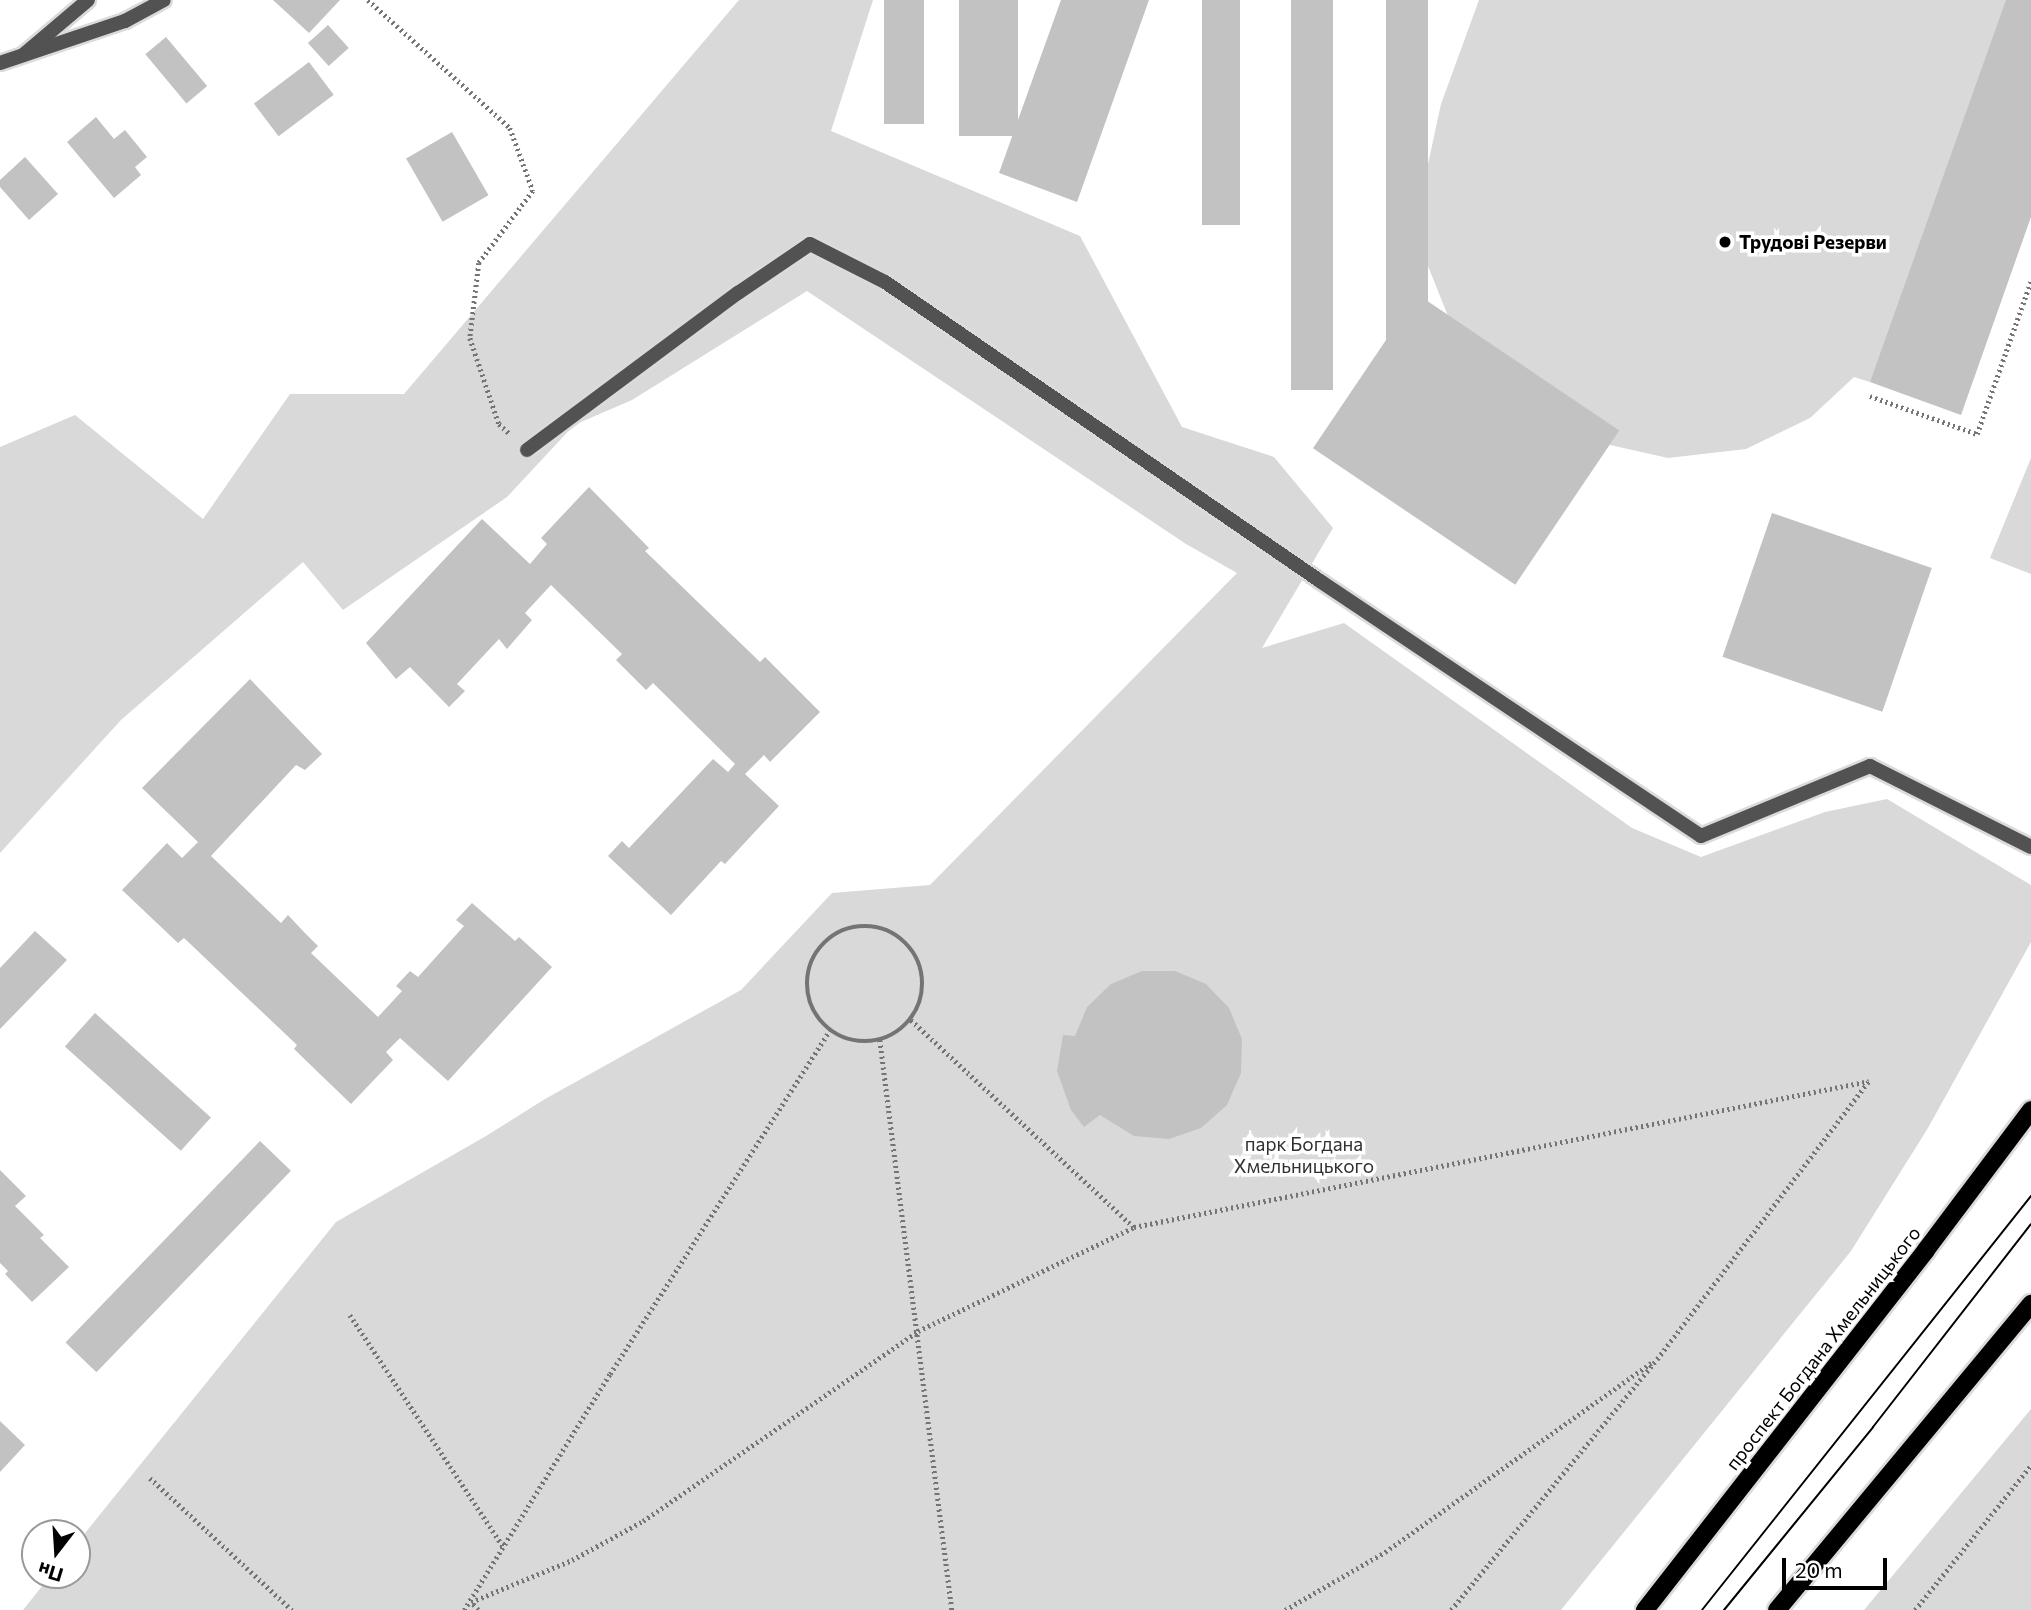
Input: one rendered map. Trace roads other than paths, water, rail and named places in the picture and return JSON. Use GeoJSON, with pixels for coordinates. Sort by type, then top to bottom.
{"type":"FeatureCollection","features":[{"type":"Feature","properties":{"kind":"main road","name":"проспект Богдана Хмельницького"},"geometry":{"type":"LineString","coordinates":[[1645,1610],[1926,1250],[2031,1110]]}},
{"type":"Feature","properties":{"kind":"main road"},"geometry":{"type":"LineString","coordinates":[[1777,1610],[2031,1304]]}},
{"type":"Feature","properties":{"kind":"street"},"geometry":{"type":"LineString","coordinates":[[22,55],[88,0]]}},
{"type":"Feature","properties":{"kind":"street"},"geometry":{"type":"LineString","coordinates":[[0,63],[125,21],[164,0]]}},
{"type":"Feature","properties":{"kind":"street"},"geometry":{"type":"LineString","coordinates":[[527,450],[738,293],[810,244],[885,282],[1320,581],[1701,836],[1870,766],[2031,847]]}},
{"type":"Feature","properties":{"kind":"tram line"},"geometry":{"type":"LineString","coordinates":[[1702,1610],[2031,1196]]}},
{"type":"Feature","properties":{"kind":"tram line"},"geometry":{"type":"LineString","coordinates":[[1724,1610],[1873,1427],[2031,1224]]}},
{"type":"Feature","properties":{"kind":"place","name":"Трудові Резерви"},"geometry":{"type":"Point","coordinates":[1725,242]}},
{"type":"Feature","properties":{"kind":"park label","name":"парк Богдана Хмельницького"},"geometry":{"type":"Point","coordinates":[1304,1155]}}]}
